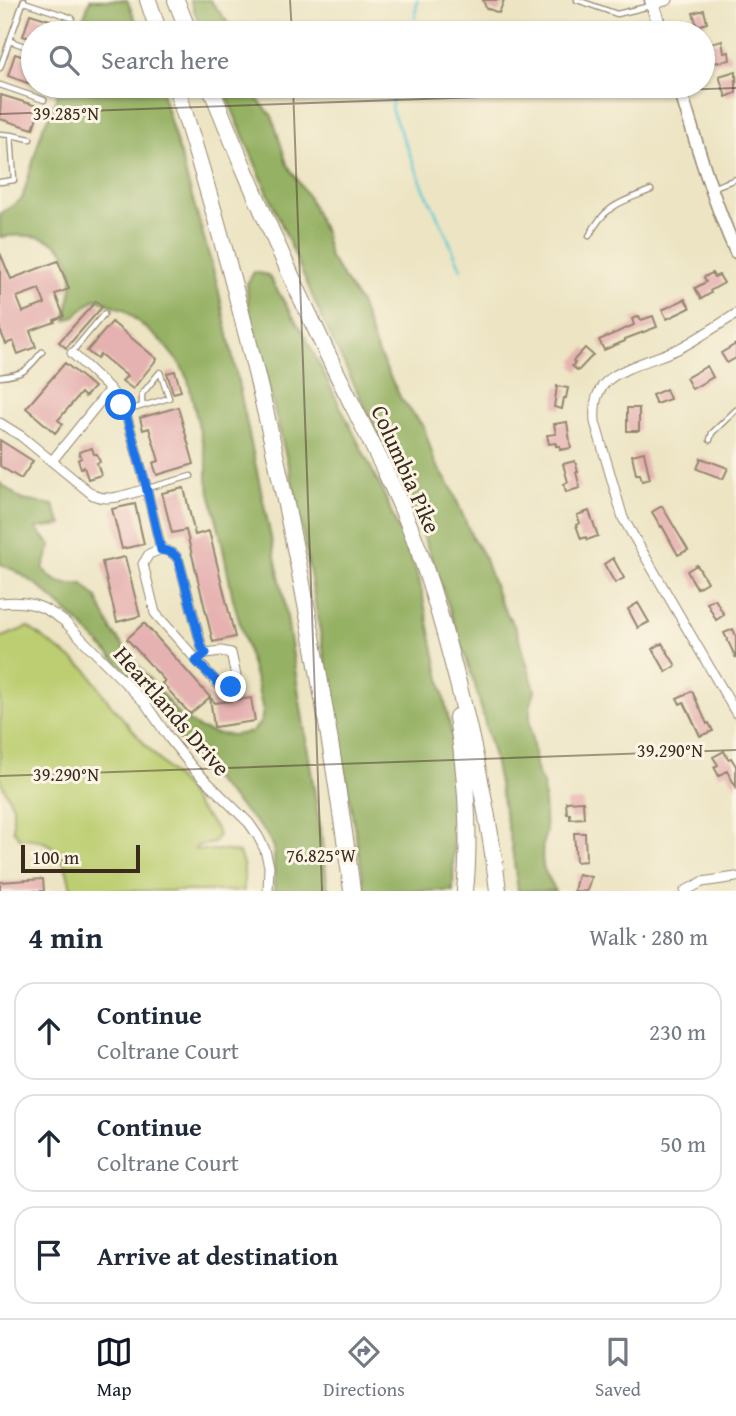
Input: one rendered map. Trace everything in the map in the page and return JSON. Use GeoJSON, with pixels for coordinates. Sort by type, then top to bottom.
{"type":"FeatureCollection","features":[{"type":"Feature","properties":{"kind":"highway"},"geometry":{"type":"LineString","coordinates":[[148,0],[155,21]]}},
{"type":"Feature","properties":{"kind":"highway"},"geometry":{"type":"LineString","coordinates":[[176,0],[184,21]]}},
{"type":"Feature","properties":{"kind":"highway"},"geometry":{"type":"LineString","coordinates":[[180,98],[226,253],[263,396],[310,619],[352,891]]}},
{"type":"Feature","properties":{"kind":"highway","name":"Columbia Pike"},"geometry":{"type":"LineString","coordinates":[[214,98],[275,242],[413,535],[432,589],[478,764],[492,839],[498,891]]}},
{"type":"Feature","properties":{"kind":"highway"},"geometry":{"type":"LineString","coordinates":[[432,589],[451,637],[474,712],[502,838],[509,891]]}},
{"type":"Feature","properties":{"kind":"highway"},"geometry":{"type":"LineString","coordinates":[[446,639],[463,757],[467,840],[465,891]]}},
{"type":"Feature","properties":{"kind":"highway"},"geometry":{"type":"LineString","coordinates":[[337,789],[342,891]]}},
{"type":"Feature","properties":{"kind":"street"},"geometry":{"type":"LineString","coordinates":[[658,21],[652,2],[668,0]]}},
{"type":"Feature","properties":{"kind":"street"},"geometry":{"type":"LineString","coordinates":[[683,98],[710,188],[736,252]]}},
{"type":"Feature","properties":{"kind":"street"},"geometry":{"type":"LineString","coordinates":[[736,314],[682,347],[618,373],[600,389],[594,410],[595,422],[623,518],[736,713]]}},
{"type":"Feature","properties":{"kind":"street"},"geometry":{"type":"LineString","coordinates":[[72,353],[110,388],[125,411],[161,550]]}},
{"type":"Feature","properties":{"kind":"street"},"geometry":{"type":"LineString","coordinates":[[52,461],[110,388]]}},
{"type":"Feature","properties":{"kind":"street"},"geometry":{"type":"LineString","coordinates":[[0,424],[21,436],[99,498],[113,498],[147,489]]}},
{"type":"Feature","properties":{"kind":"street"},"geometry":{"type":"LineString","coordinates":[[196,661],[206,653],[231,653],[235,684],[222,687],[196,661],[155,612],[143,564],[149,554],[161,550],[176,555],[202,648],[206,653]]}},
{"type":"Feature","properties":{"kind":"street","name":"Heartlands Drive"},"geometry":{"type":"LineString","coordinates":[[0,603],[27,602],[52,612],[145,703],[193,768],[240,813],[258,836],[269,866],[268,891]]}},
{"type":"Feature","properties":{"kind":"street"},"geometry":{"type":"LineString","coordinates":[[685,891],[702,883],[736,877]]}},
{"type":"Feature","properties":{"kind":"lane"},"geometry":{"type":"LineString","coordinates":[[577,0],[617,14],[652,2]]}},
{"type":"Feature","properties":{"kind":"lane"},"geometry":{"type":"LineString","coordinates":[[0,68],[24,1],[72,18]]}},
{"type":"Feature","properties":{"kind":"lane"},"geometry":{"type":"LineString","coordinates":[[10,41],[21,45]]}},
{"type":"Feature","properties":{"kind":"lane"},"geometry":{"type":"LineString","coordinates":[[0,85],[21,92]]}},
{"type":"Feature","properties":{"kind":"lane"},"geometry":{"type":"LineString","coordinates":[[38,98],[44,100]]}},
{"type":"Feature","properties":{"kind":"lane"},"geometry":{"type":"LineString","coordinates":[[0,134],[30,139]]}},
{"type":"Feature","properties":{"kind":"lane"},"geometry":{"type":"LineString","coordinates":[[0,182],[14,180],[11,135]]}},
{"type":"Feature","properties":{"kind":"lane"},"geometry":{"type":"LineString","coordinates":[[710,188],[736,179]]}},
{"type":"Feature","properties":{"kind":"lane"},"geometry":{"type":"LineString","coordinates":[[589,236],[600,216],[622,201],[651,190]]}},
{"type":"Feature","properties":{"kind":"lane"},"geometry":{"type":"LineString","coordinates":[[72,353],[104,314]]}},
{"type":"Feature","properties":{"kind":"lane"},"geometry":{"type":"LineString","coordinates":[[0,377],[22,373],[42,352]]}},
{"type":"Feature","properties":{"kind":"lane"},"geometry":{"type":"LineString","coordinates":[[125,411],[142,406],[169,398],[160,372],[142,394],[142,406]]}},
{"type":"Feature","properties":{"kind":"lane"},"geometry":{"type":"LineString","coordinates":[[710,440],[712,433],[736,410]]}},
{"type":"Feature","properties":{"kind":"lane"},"geometry":{"type":"LineString","coordinates":[[147,489],[191,476]]}},
{"type":"Feature","properties":{"kind":"green space"},"geometry":{"type":"Polygon","coordinates":[[[90,0],[127,0],[136,21],[82,21],[90,0]]]}},
{"type":"Feature","properties":{"kind":"green space"},"geometry":{"type":"Polygon","coordinates":[[[190,0],[210,0],[227,21],[198,21],[190,0]]]}},
{"type":"Feature","properties":{"kind":"green space"},"geometry":{"type":"Polygon","coordinates":[[[56,98],[163,98],[217,283],[284,599],[328,891],[274,891],[274,847],[265,832],[191,756],[146,692],[80,624],[40,587],[0,564],[0,483],[22,500],[53,505],[62,525],[36,528],[51,546],[43,568],[60,582],[83,584],[97,598],[112,631],[179,715],[199,728],[217,734],[252,732],[261,722],[263,711],[233,599],[207,481],[207,462],[188,380],[180,364],[162,342],[123,309],[95,299],[74,317],[66,320],[72,287],[71,271],[68,258],[61,248],[41,238],[0,237],[0,214],[22,199],[43,127],[56,98]]]}},
{"type":"Feature","properties":{"kind":"green space"},"geometry":{"type":"Polygon","coordinates":[[[228,98],[257,98],[272,116],[287,164],[309,198],[325,234],[329,256],[360,303],[376,348],[401,399],[424,427],[435,463],[452,489],[471,535],[484,557],[500,602],[516,629],[535,690],[530,708],[530,724],[537,774],[543,784],[546,833],[542,861],[555,891],[518,891],[493,754],[475,685],[438,575],[412,508],[324,323],[228,98]]]}},
{"type":"Feature","properties":{"kind":"green space"},"geometry":{"type":"Polygon","coordinates":[[[254,272],[268,275],[306,338],[382,490],[419,579],[455,750],[453,891],[364,891],[298,505],[248,304],[247,284],[254,272]]]}},
{"type":"Feature","properties":{"kind":"green space"},"geometry":{"type":"Polygon","coordinates":[[[28,627],[87,670],[108,701],[186,789],[197,807],[215,827],[218,835],[214,843],[197,846],[195,850],[239,853],[244,867],[244,891],[71,891],[66,868],[57,852],[42,842],[19,838],[13,829],[13,806],[0,780],[0,638],[28,627]]]}},
{"type":"Feature","properties":{"kind":"building"},"geometry":{"type":"Polygon","coordinates":[[[483,0],[504,0],[499,13],[486,8],[483,0]]]}},
{"type":"Feature","properties":{"kind":"building"},"geometry":{"type":"Polygon","coordinates":[[[704,10],[707,21],[695,21],[693,13],[704,10]]]}},
{"type":"Feature","properties":{"kind":"building"},"geometry":{"type":"Polygon","coordinates":[[[30,14],[53,21],[28,21],[30,14]]]}},
{"type":"Feature","properties":{"kind":"building"},"geometry":{"type":"Polygon","coordinates":[[[722,41],[724,53],[729,52],[730,60],[715,63],[715,42],[722,41]]]}},
{"type":"Feature","properties":{"kind":"building"},"geometry":{"type":"Polygon","coordinates":[[[15,54],[21,56],[21,81],[8,76],[15,54]]]}},
{"type":"Feature","properties":{"kind":"building"},"geometry":{"type":"Polygon","coordinates":[[[736,71],[736,93],[726,97],[719,76],[736,71]]]}},
{"type":"Feature","properties":{"kind":"building"},"geometry":{"type":"Polygon","coordinates":[[[1,95],[40,107],[33,129],[0,119],[1,95]]]}},
{"type":"Feature","properties":{"kind":"building"},"geometry":{"type":"Polygon","coordinates":[[[0,253],[11,279],[58,261],[69,289],[55,294],[64,316],[30,331],[36,347],[18,354],[13,341],[6,344],[0,330],[0,253]],[[39,289],[17,297],[23,312],[45,304],[39,289]]]}},
{"type":"Feature","properties":{"kind":"building"},"geometry":{"type":"Polygon","coordinates":[[[712,273],[714,277],[719,275],[724,283],[701,299],[695,288],[706,282],[704,277],[712,273]]]}},
{"type":"Feature","properties":{"kind":"building"},"geometry":{"type":"Polygon","coordinates":[[[685,299],[690,308],[667,319],[662,310],[685,299]]]}},
{"type":"Feature","properties":{"kind":"building"},"geometry":{"type":"Polygon","coordinates":[[[96,301],[102,307],[66,348],[59,342],[96,301]]]}},
{"type":"Feature","properties":{"kind":"building"},"geometry":{"type":"Polygon","coordinates":[[[639,316],[641,320],[653,316],[657,327],[604,350],[599,340],[634,325],[632,319],[639,316]]]}},
{"type":"Feature","properties":{"kind":"building"},"geometry":{"type":"Polygon","coordinates":[[[112,322],[157,359],[133,389],[122,381],[127,376],[100,354],[97,359],[87,351],[112,322]]]}},
{"type":"Feature","properties":{"kind":"building"},"geometry":{"type":"Polygon","coordinates":[[[736,344],[736,358],[727,363],[721,353],[736,344]]]}},
{"type":"Feature","properties":{"kind":"building"},"geometry":{"type":"Polygon","coordinates":[[[585,348],[593,355],[578,371],[572,366],[575,363],[573,361],[585,348]]]}},
{"type":"Feature","properties":{"kind":"building"},"geometry":{"type":"Polygon","coordinates":[[[65,363],[94,387],[85,397],[81,393],[58,420],[63,424],[55,433],[26,408],[65,363]]]}},
{"type":"Feature","properties":{"kind":"building"},"geometry":{"type":"Polygon","coordinates":[[[707,366],[713,377],[692,389],[686,378],[707,366]]]}},
{"type":"Feature","properties":{"kind":"building"},"geometry":{"type":"Polygon","coordinates":[[[175,371],[181,391],[173,393],[167,373],[175,371]]]}},
{"type":"Feature","properties":{"kind":"building"},"geometry":{"type":"Polygon","coordinates":[[[557,386],[568,388],[562,409],[554,407],[557,386]]]}},
{"type":"Feature","properties":{"kind":"building"},"geometry":{"type":"Polygon","coordinates":[[[666,389],[670,399],[656,404],[652,395],[666,389]]]}},
{"type":"Feature","properties":{"kind":"building"},"geometry":{"type":"Polygon","coordinates":[[[178,407],[194,464],[157,475],[153,463],[159,461],[149,428],[143,430],[140,418],[178,407]]]}},
{"type":"Feature","properties":{"kind":"building"},"geometry":{"type":"Polygon","coordinates":[[[627,408],[639,408],[639,431],[627,431],[627,408]]]}},
{"type":"Feature","properties":{"kind":"building"},"geometry":{"type":"Polygon","coordinates":[[[567,422],[571,448],[560,450],[556,443],[549,444],[547,435],[556,434],[554,424],[567,422]]]}},
{"type":"Feature","properties":{"kind":"building"},"geometry":{"type":"Polygon","coordinates":[[[0,440],[33,461],[21,479],[0,466],[0,440]]]}},
{"type":"Feature","properties":{"kind":"building"},"geometry":{"type":"Polygon","coordinates":[[[92,448],[100,462],[97,463],[101,475],[88,479],[78,460],[81,458],[79,452],[92,448]]]}},
{"type":"Feature","properties":{"kind":"building"},"geometry":{"type":"Polygon","coordinates":[[[644,452],[650,479],[642,481],[640,474],[636,474],[632,455],[644,452]]]}},
{"type":"Feature","properties":{"kind":"building"},"geometry":{"type":"Polygon","coordinates":[[[701,458],[728,468],[723,479],[697,469],[701,458]]]}},
{"type":"Feature","properties":{"kind":"building"},"geometry":{"type":"Polygon","coordinates":[[[575,461],[580,488],[566,492],[564,484],[568,482],[563,464],[575,461]]]}},
{"type":"Feature","properties":{"kind":"building"},"geometry":{"type":"Polygon","coordinates":[[[184,488],[195,535],[209,531],[235,637],[213,642],[186,530],[172,533],[162,493],[184,488]]]}},
{"type":"Feature","properties":{"kind":"building"},"geometry":{"type":"Polygon","coordinates":[[[135,504],[144,544],[122,549],[112,509],[135,504]]]}},
{"type":"Feature","properties":{"kind":"building"},"geometry":{"type":"Polygon","coordinates":[[[662,506],[688,550],[678,555],[652,512],[662,506]]]}},
{"type":"Feature","properties":{"kind":"building"},"geometry":{"type":"Polygon","coordinates":[[[589,511],[598,536],[581,539],[576,525],[580,523],[577,515],[589,511]]]}},
{"type":"Feature","properties":{"kind":"building"},"geometry":{"type":"Polygon","coordinates":[[[125,557],[140,616],[117,622],[102,562],[125,557]]]}},
{"type":"Feature","properties":{"kind":"building"},"geometry":{"type":"Polygon","coordinates":[[[613,558],[624,578],[615,583],[604,564],[613,558]]]}},
{"type":"Feature","properties":{"kind":"building"},"geometry":{"type":"Polygon","coordinates":[[[697,565],[707,582],[697,588],[687,571],[697,565]]]}},
{"type":"Feature","properties":{"kind":"building"},"geometry":{"type":"Polygon","coordinates":[[[715,599],[724,615],[716,620],[707,603],[715,599]]]}},
{"type":"Feature","properties":{"kind":"building"},"geometry":{"type":"Polygon","coordinates":[[[638,603],[649,622],[638,628],[628,609],[638,603]]]}},
{"type":"Feature","properties":{"kind":"building"},"geometry":{"type":"Polygon","coordinates":[[[144,623],[210,697],[190,714],[127,639],[144,623]]]}},
{"type":"Feature","properties":{"kind":"building"},"geometry":{"type":"Polygon","coordinates":[[[733,629],[736,636],[736,658],[724,633],[733,629]]]}},
{"type":"Feature","properties":{"kind":"building"},"geometry":{"type":"Polygon","coordinates":[[[662,643],[676,666],[666,672],[653,649],[662,643]]]}},
{"type":"Feature","properties":{"kind":"building"},"geometry":{"type":"Polygon","coordinates":[[[692,691],[713,731],[700,736],[684,702],[680,704],[677,698],[692,691]]]}},
{"type":"Feature","properties":{"kind":"building"},"geometry":{"type":"Polygon","coordinates":[[[210,697],[215,703],[251,698],[255,721],[214,727],[210,697]]]}},
{"type":"Feature","properties":{"kind":"building"},"geometry":{"type":"Polygon","coordinates":[[[724,751],[736,766],[736,787],[727,771],[719,776],[714,767],[718,765],[713,757],[724,751]]]}},
{"type":"Feature","properties":{"kind":"building"},"geometry":{"type":"Polygon","coordinates":[[[583,801],[584,818],[570,819],[566,802],[583,801]]]}},
{"type":"Feature","properties":{"kind":"building"},"geometry":{"type":"Polygon","coordinates":[[[574,833],[585,833],[586,861],[576,862],[574,833]]]}},
{"type":"Feature","properties":{"kind":"building"},"geometry":{"type":"Polygon","coordinates":[[[578,874],[591,877],[587,891],[574,891],[578,874]]]}},
{"type":"Feature","properties":{"kind":"building"},"geometry":{"type":"Polygon","coordinates":[[[43,879],[44,891],[0,891],[0,882],[43,879]]]}},
{"type":"Feature","properties":{"kind":"waterway"},"geometry":{"type":"LineString","coordinates":[[415,18],[417,0]]}},
{"type":"Feature","properties":{"kind":"waterway"},"geometry":{"type":"LineString","coordinates":[[393,98],[391,109],[461,269]]}},
{"type":"Feature","properties":{"kind":"route"},"geometry":{"type":"LineString","coordinates":[[121,405],[145,482],[161,550],[170,551],[179,561],[202,648],[206,653],[196,661],[222,687],[231,687]]}}]}
